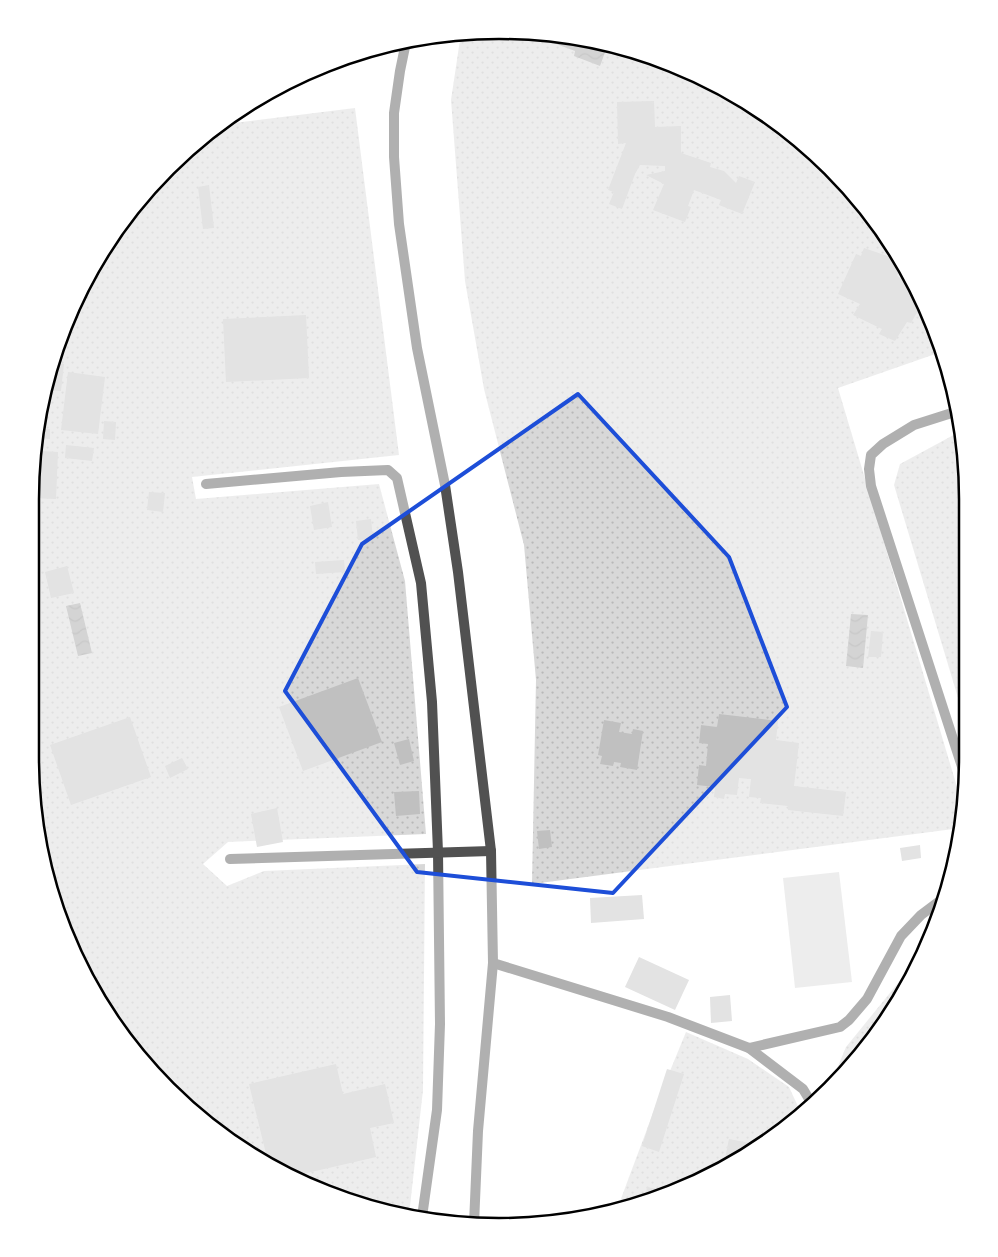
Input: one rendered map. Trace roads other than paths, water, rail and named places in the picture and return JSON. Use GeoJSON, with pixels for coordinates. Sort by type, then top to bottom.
{"type":"FeatureCollection","features":[{"type":"Feature","properties":{"kind":"street"},"geometry":{"type":"LineString","coordinates":[[405,49],[394,114],[394,156],[399,224],[417,348],[445,485],[457,562],[491,851],[493,963],[478,1131],[474,1217]]}},
{"type":"Feature","properties":{"kind":"street"},"geometry":{"type":"LineString","coordinates":[[951,413],[914,425],[883,444],[871,455],[869,469],[871,486],[959,757]]}},
{"type":"Feature","properties":{"kind":"street"},"geometry":{"type":"LineString","coordinates":[[206,484],[341,472],[388,470],[397,478],[421,583],[432,702],[438,852],[440,1024],[437,1110],[423,1211]]}},
{"type":"Feature","properties":{"kind":"street"},"geometry":{"type":"LineString","coordinates":[[230,858],[491,851]]}},
{"type":"Feature","properties":{"kind":"street"},"geometry":{"type":"LineString","coordinates":[[749,1048],[840,1027],[849,1020],[866,999],[901,936],[921,915],[936,903]]}},
{"type":"Feature","properties":{"kind":"street"},"geometry":{"type":"LineString","coordinates":[[493,963],[668,1017],[749,1048],[803,1089],[808,1098]]}},
{"type":"Feature","properties":{"kind":"water"},"geometry":{"type":"Polygon","coordinates":[[[552,42],[605,51],[600,66],[574,56],[575,51],[552,42]]]}},
{"type":"Feature","properties":{"kind":"water"},"geometry":{"type":"Polygon","coordinates":[[[80,603],[92,653],[78,656],[66,606],[80,603]]]}},
{"type":"Feature","properties":{"kind":"water"},"geometry":{"type":"Polygon","coordinates":[[[851,614],[868,615],[863,668],[846,666],[851,614]]]}}]}
